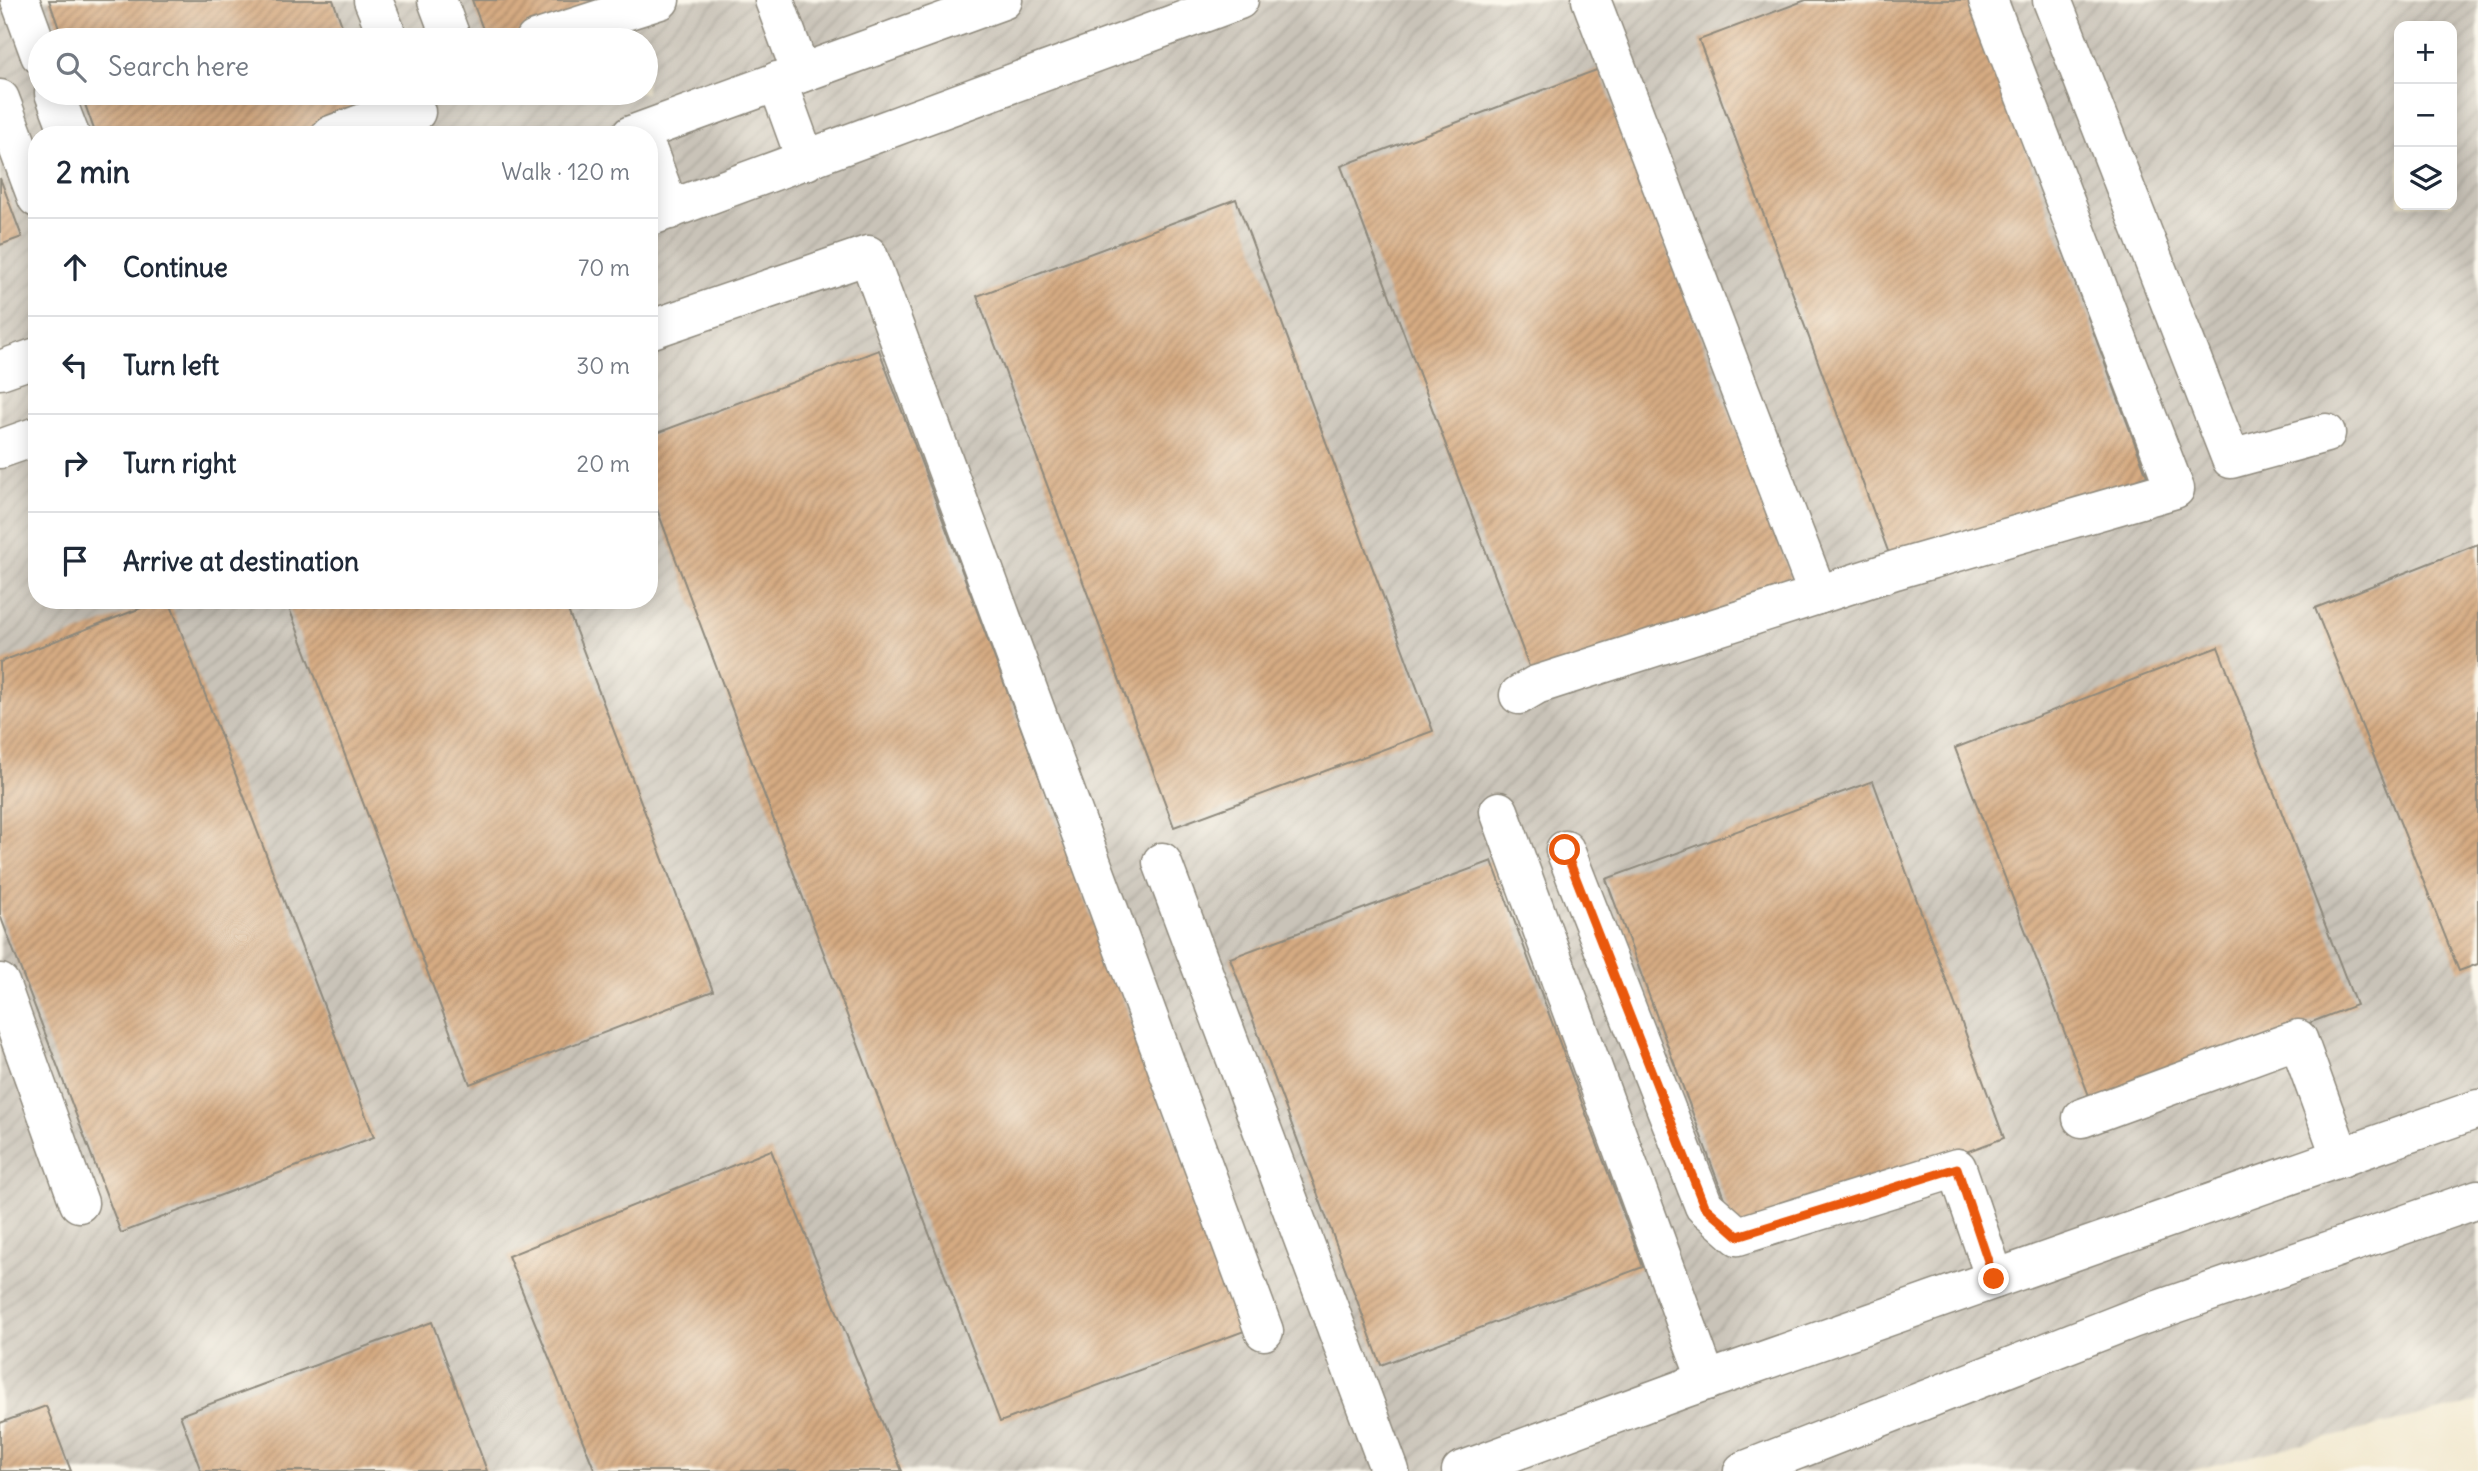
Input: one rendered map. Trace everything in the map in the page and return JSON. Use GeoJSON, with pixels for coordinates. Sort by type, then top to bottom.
{"type":"FeatureCollection","features":[{"type":"Feature","properties":{"kind":"street"},"geometry":{"type":"LineString","coordinates":[[20,0],[30,28]]}},
{"type":"Feature","properties":{"kind":"street"},"geometry":{"type":"LineString","coordinates":[[373,0],[384,28]]}},
{"type":"Feature","properties":{"kind":"street"},"geometry":{"type":"LineString","coordinates":[[437,0],[448,28]]}},
{"type":"Feature","properties":{"kind":"street"},"geometry":{"type":"LineString","coordinates":[[572,28],[660,0]]}},
{"type":"Feature","properties":{"kind":"street"},"geometry":{"type":"LineString","coordinates":[[774,0],[806,161]]}},
{"type":"Feature","properties":{"kind":"street"},"geometry":{"type":"LineString","coordinates":[[658,132],[789,77],[1003,0]]}},
{"type":"Feature","properties":{"kind":"street"},"geometry":{"type":"LineString","coordinates":[[660,213],[1239,0]]}},
{"type":"Feature","properties":{"kind":"street"},"geometry":{"type":"LineString","coordinates":[[1591,0],[1818,595]]}},
{"type":"Feature","properties":{"kind":"street"},"geometry":{"type":"LineString","coordinates":[[1519,695],[1536,685],[1895,570],[2175,489],[1988,0]]}},
{"type":"Feature","properties":{"kind":"street"},"geometry":{"type":"LineString","coordinates":[[2052,0],[2231,459],[2326,433]]}},
{"type":"Feature","properties":{"kind":"street"},"geometry":{"type":"LineString","coordinates":[[0,99],[28,174]]}},
{"type":"Feature","properties":{"kind":"street"},"geometry":{"type":"LineString","coordinates":[[59,105],[67,126]]}},
{"type":"Feature","properties":{"kind":"street"},"geometry":{"type":"LineString","coordinates":[[355,126],[374,119],[416,113]]}},
{"type":"Feature","properties":{"kind":"street"},"geometry":{"type":"LineString","coordinates":[[658,327],[869,255],[1264,1331]]}},
{"type":"Feature","properties":{"kind":"street"},"geometry":{"type":"LineString","coordinates":[[0,370],[28,360]]}},
{"type":"Feature","properties":{"kind":"street"},"geometry":{"type":"LineString","coordinates":[[0,449],[28,439]]}},
{"type":"Feature","properties":{"kind":"street"},"geometry":{"type":"LineString","coordinates":[[1499,811],[1707,1381]]}},
{"type":"Feature","properties":{"kind":"street"},"geometry":{"type":"LineString","coordinates":[[1565,850],[1704,1206],[1738,1236],[1957,1168],[1994,1279]]}},
{"type":"Feature","properties":{"kind":"street"},"geometry":{"type":"LineString","coordinates":[[1162,862],[1390,1471]]}},
{"type":"Feature","properties":{"kind":"street"},"geometry":{"type":"LineString","coordinates":[[0,983],[79,1203]]}},
{"type":"Feature","properties":{"kind":"street"},"geometry":{"type":"LineString","coordinates":[[2082,1118],[2298,1039],[2341,1158]]}},
{"type":"Feature","properties":{"kind":"street"},"geometry":{"type":"LineString","coordinates":[[1461,1471],[1707,1381],[2478,1109]]}},
{"type":"Feature","properties":{"kind":"street"},"geometry":{"type":"LineString","coordinates":[[1743,1471],[2132,1319],[2478,1199]]}},
{"type":"Feature","properties":{"kind":"shaded area"},"geometry":{"type":"Polygon","coordinates":[[[0,0],[2478,0],[2478,1402],[2189,1471],[0,1471],[0,0]]]}},
{"type":"Feature","properties":{"kind":"building"},"geometry":{"type":"Polygon","coordinates":[[[49,0],[333,0],[343,28],[59,28],[49,0]]]}},
{"type":"Feature","properties":{"kind":"building"},"geometry":{"type":"Polygon","coordinates":[[[472,0],[633,0],[560,28],[482,28],[472,0]]]}},
{"type":"Feature","properties":{"kind":"building"},"geometry":{"type":"Polygon","coordinates":[[[1806,0],[1970,0],[2147,476],[1895,570],[1699,40],[1806,0]]]}},
{"type":"Feature","properties":{"kind":"building"},"geometry":{"type":"Polygon","coordinates":[[[1599,69],[1795,587],[1536,685],[1341,166],[1599,69]]]}},
{"type":"Feature","properties":{"kind":"building"},"geometry":{"type":"Polygon","coordinates":[[[85,105],[369,105],[374,119],[354,126],[93,126],[85,105]]]}},
{"type":"Feature","properties":{"kind":"building"},"geometry":{"type":"Polygon","coordinates":[[[0,178],[22,237],[0,245],[0,178]]]}},
{"type":"Feature","properties":{"kind":"building"},"geometry":{"type":"Polygon","coordinates":[[[1236,199],[1433,731],[1174,827],[977,296],[1236,199]]]}},
{"type":"Feature","properties":{"kind":"building"},"geometry":{"type":"Polygon","coordinates":[[[879,350],[1247,1330],[1000,1422],[658,512],[658,433],[879,350]]]}},
{"type":"Feature","properties":{"kind":"building"},"geometry":{"type":"Polygon","coordinates":[[[2478,544],[2478,964],[2459,971],[2315,608],[2478,544]]]}},
{"type":"Feature","properties":{"kind":"building"},"geometry":{"type":"Polygon","coordinates":[[[138,609],[172,609],[374,1137],[121,1233],[0,915],[0,662],[138,609]]]}},
{"type":"Feature","properties":{"kind":"building"},"geometry":{"type":"Polygon","coordinates":[[[289,609],[567,609],[713,991],[470,1084],[289,609]]]}},
{"type":"Feature","properties":{"kind":"building"},"geometry":{"type":"Polygon","coordinates":[[[2218,647],[2356,1005],[2093,1106],[1955,748],[2218,647]]]}},
{"type":"Feature","properties":{"kind":"building"},"geometry":{"type":"Polygon","coordinates":[[[1873,781],[2004,1138],[1738,1236],[1606,879],[1873,781]]]}},
{"type":"Feature","properties":{"kind":"building"},"geometry":{"type":"Polygon","coordinates":[[[1492,861],[1643,1267],[1381,1365],[1230,958],[1492,861]]]}},
{"type":"Feature","properties":{"kind":"building"},"geometry":{"type":"Polygon","coordinates":[[[771,1150],[902,1471],[595,1471],[508,1256],[771,1150]]]}},
{"type":"Feature","properties":{"kind":"building"},"geometry":{"type":"Polygon","coordinates":[[[432,1322],[487,1471],[201,1471],[180,1415],[432,1322]]]}},
{"type":"Feature","properties":{"kind":"building"},"geometry":{"type":"Polygon","coordinates":[[[46,1406],[71,1471],[0,1471],[0,1423],[46,1406]]]}},
{"type":"Feature","properties":{"kind":"route"},"geometry":{"type":"LineString","coordinates":[[1565,850],[1704,1206],[1738,1236],[1957,1168],[1994,1279]]}}]}
